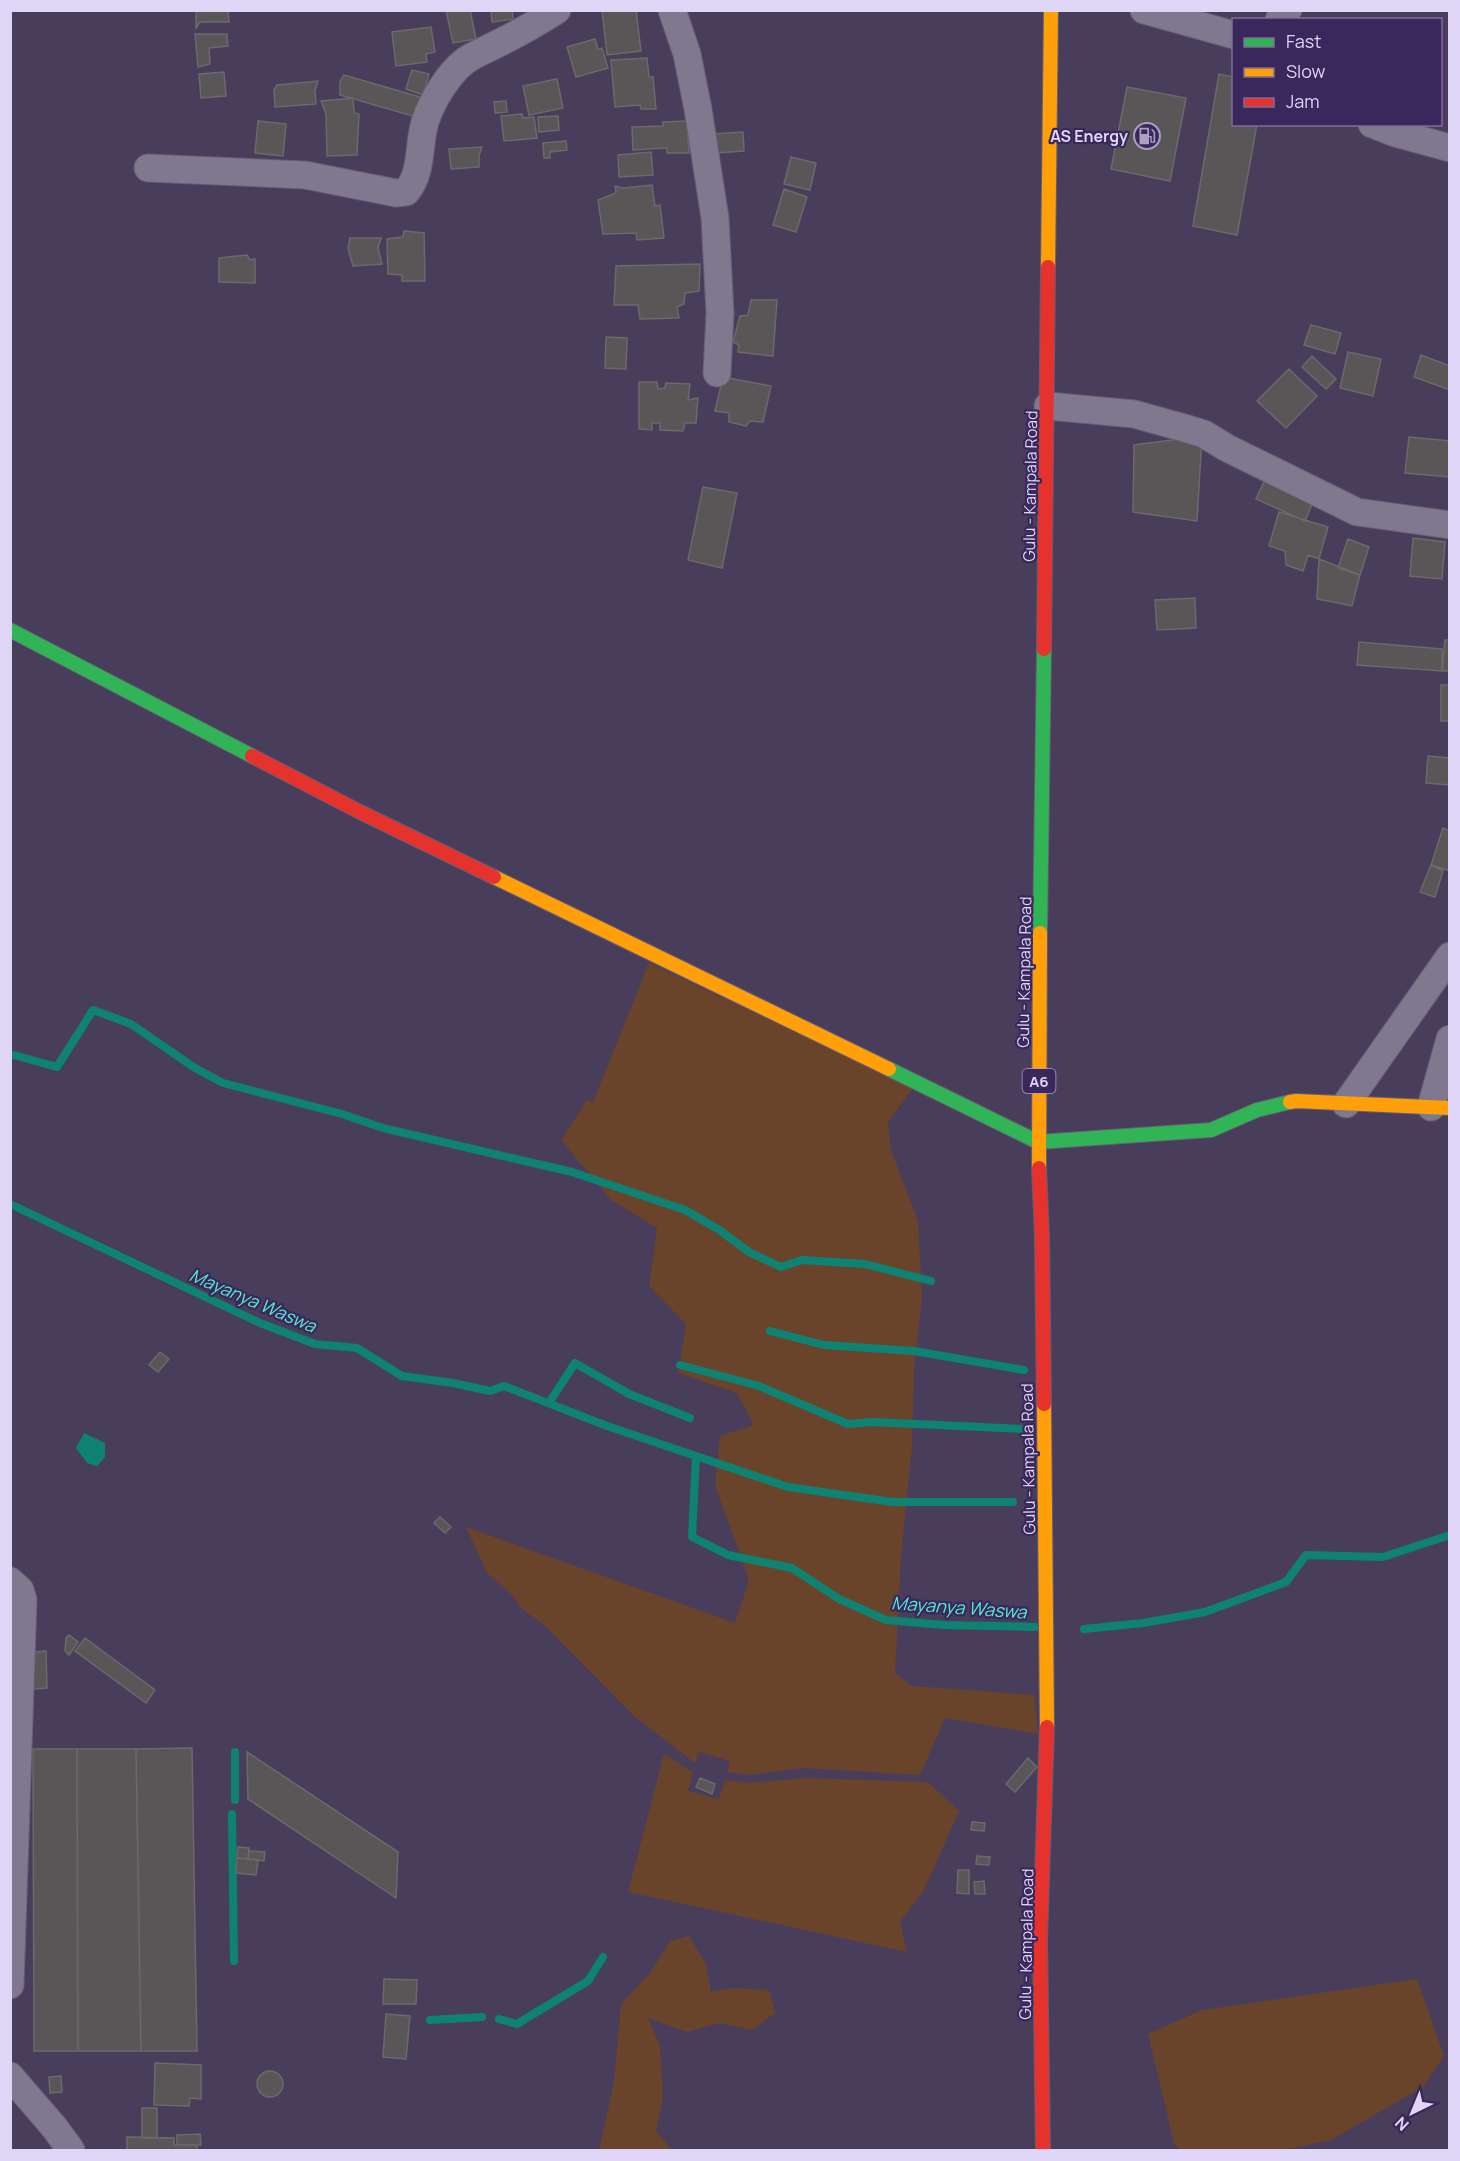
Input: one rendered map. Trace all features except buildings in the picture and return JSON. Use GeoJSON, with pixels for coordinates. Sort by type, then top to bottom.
{"type":"FeatureCollection","features":[{"type":"Feature","properties":{"kind":"main road","name":"Gulu - Kampala Road"},"geometry":{"type":"LineString","coordinates":[[1043,2151],[1040,1939],[1047,1715],[1042,1237],[1038,1142],[1051,10]]}},
{"type":"Feature","properties":{"kind":"main road"},"geometry":{"type":"LineString","coordinates":[[10,630],[360,812],[1038,1142],[1211,1130],[1257,1110],[1296,1101],[1440,1108]]}},
{"type":"Feature","properties":{"kind":"street"},"geometry":{"type":"LineString","coordinates":[[148,168],[305,175],[396,193],[406,192],[411,186],[419,161],[425,123],[454,71],[466,60],[532,26],[557,10]]}},
{"type":"Feature","properties":{"kind":"street"},"geometry":{"type":"LineString","coordinates":[[672,10],[687,54],[715,218],[720,313],[717,373]]}},
{"type":"Feature","properties":{"kind":"street"},"geometry":{"type":"LineString","coordinates":[[1144,10],[1232,34]]}},
{"type":"Feature","properties":{"kind":"street"},"geometry":{"type":"LineString","coordinates":[[1377,126],[1395,134],[1449,148]]}},
{"type":"Feature","properties":{"kind":"street"},"geometry":{"type":"LineString","coordinates":[[1048,406],[1134,414],[1188,429],[1204,434],[1227,448],[1357,512],[1449,525]]}},
{"type":"Feature","properties":{"kind":"street"},"geometry":{"type":"LineString","coordinates":[[1346,1104],[1440,988],[1449,956]]}},
{"type":"Feature","properties":{"kind":"street"},"geometry":{"type":"LineString","coordinates":[[1440,1108],[1449,1039]]}},
{"type":"Feature","properties":{"kind":"street"},"geometry":{"type":"LineString","coordinates":[[10,1581],[20,1590],[23,1600],[10,1985]]}},
{"type":"Feature","properties":{"kind":"street"},"geometry":{"type":"LineString","coordinates":[[10,2076],[54,2127],[71,2151]]}},
{"type":"Feature","properties":{"kind":"shaded area"},"geometry":{"type":"Polygon","coordinates":[[[649,963],[913,1088],[888,1122],[891,1150],[918,1221],[922,1297],[914,1368],[912,1446],[901,1556],[895,1673],[912,1686],[1034,1695],[1038,1734],[945,1718],[920,1775],[802,1768],[748,1775],[727,1772],[730,1761],[699,1752],[695,1763],[635,1717],[543,1624],[522,1609],[511,1594],[487,1573],[466,1527],[735,1623],[749,1580],[715,1485],[720,1436],[754,1425],[737,1393],[678,1373],[686,1324],[649,1286],[657,1228],[611,1200],[561,1140],[587,1100],[593,1102],[649,963]]]}},
{"type":"Feature","properties":{"kind":"shaded area"},"geometry":{"type":"Polygon","coordinates":[[[84,1433],[105,1443],[105,1457],[97,1466],[87,1463],[76,1448],[84,1433]]]}},
{"type":"Feature","properties":{"kind":"shaded area"},"geometry":{"type":"Polygon","coordinates":[[[664,1754],[693,1772],[688,1791],[719,1799],[725,1780],[751,1783],[803,1778],[928,1782],[959,1811],[924,1890],[900,1922],[907,1952],[628,1892],[664,1754]]]}},
{"type":"Feature","properties":{"kind":"shaded area"},"geometry":{"type":"Polygon","coordinates":[[[689,1936],[706,1964],[711,1992],[731,1988],[769,1990],[775,2013],[752,2030],[720,2023],[687,2032],[648,2018],[660,2046],[663,2098],[656,2131],[672,2150],[599,2150],[614,2082],[621,2004],[650,1973],[670,1941],[689,1936]]]}},
{"type":"Feature","properties":{"kind":"shaded area"},"geometry":{"type":"Polygon","coordinates":[[[1417,1979],[1444,2056],[1423,2087],[1331,2140],[1284,2150],[1179,2150],[1174,2143],[1148,2034],[1202,2010],[1417,1979]]]}},
{"type":"Feature","properties":{"kind":"waterway"},"geometry":{"type":"LineString","coordinates":[[10,1054],[57,1067],[93,1010],[131,1024],[195,1068],[223,1083],[342,1114],[383,1128],[572,1172],[685,1210],[718,1229],[749,1252],[781,1267],[802,1260],[865,1264],[931,1281]]}},
{"type":"Feature","properties":{"kind":"waterway","name":"Mayanya Waswa"},"geometry":{"type":"LineString","coordinates":[[10,1204],[260,1323],[315,1344],[357,1348],[402,1376],[490,1391],[504,1386],[607,1426],[788,1487],[892,1502],[1013,1502]]}},
{"type":"Feature","properties":{"kind":"waterway"},"geometry":{"type":"LineString","coordinates":[[770,1331],[824,1345],[914,1351],[1024,1370]]}},
{"type":"Feature","properties":{"kind":"waterway"},"geometry":{"type":"LineString","coordinates":[[549,1403],[575,1363],[629,1394],[690,1418]]}},
{"type":"Feature","properties":{"kind":"waterway"},"geometry":{"type":"LineString","coordinates":[[680,1365],[759,1386],[848,1424],[872,1422],[1023,1429]]}},
{"type":"Feature","properties":{"kind":"waterway","name":"Mayanya Waswa"},"geometry":{"type":"LineString","coordinates":[[696,1456],[692,1537],[728,1555],[792,1568],[839,1599],[886,1620],[945,1625],[1035,1627]]}},
{"type":"Feature","properties":{"kind":"waterway","name":"Mayanya Waswa"},"geometry":{"type":"LineString","coordinates":[[1084,1629],[1143,1623],[1205,1612],[1286,1582],[1306,1555],[1383,1557],[1450,1535]]}},
{"type":"Feature","properties":{"kind":"waterway"},"geometry":{"type":"LineString","coordinates":[[235,1752],[235,1800]]}},
{"type":"Feature","properties":{"kind":"waterway"},"geometry":{"type":"LineString","coordinates":[[232,1814],[234,1961]]}},
{"type":"Feature","properties":{"kind":"waterway"},"geometry":{"type":"LineString","coordinates":[[499,2019],[517,2024],[588,1981],[603,1957]]}},
{"type":"Feature","properties":{"kind":"waterway"},"geometry":{"type":"LineString","coordinates":[[430,2020],[482,2017]]}},
{"type":"Feature","properties":{"kind":"traffic: fast"},"geometry":{"type":"LineString","coordinates":[[10,630],[252,756]]}},
{"type":"Feature","properties":{"kind":"traffic: fast"},"geometry":{"type":"LineString","coordinates":[[1040,933],[1044,649]]}},
{"type":"Feature","properties":{"kind":"traffic: fast"},"geometry":{"type":"LineString","coordinates":[[889,1069],[1038,1142],[1211,1130],[1257,1110],[1290,1102]]}},
{"type":"Feature","properties":{"kind":"traffic: slow"},"geometry":{"type":"LineString","coordinates":[[1048,267],[1051,10]]}},
{"type":"Feature","properties":{"kind":"traffic: slow"},"geometry":{"type":"LineString","coordinates":[[494,877],[889,1069]]}},
{"type":"Feature","properties":{"kind":"traffic: slow"},"geometry":{"type":"LineString","coordinates":[[1039,1168],[1040,933]]}},
{"type":"Feature","properties":{"kind":"traffic: slow"},"geometry":{"type":"LineString","coordinates":[[1290,1102],[1450,1108]]}},
{"type":"Feature","properties":{"kind":"traffic: slow"},"geometry":{"type":"LineString","coordinates":[[1044,1404],[1047,1727]]}},
{"type":"Feature","properties":{"kind":"traffic: jam"},"geometry":{"type":"LineString","coordinates":[[1044,649],[1048,267]]}},
{"type":"Feature","properties":{"kind":"traffic: jam"},"geometry":{"type":"LineString","coordinates":[[252,756],[494,877]]}},
{"type":"Feature","properties":{"kind":"traffic: jam"},"geometry":{"type":"LineString","coordinates":[[1039,1168],[1044,1404]]}},
{"type":"Feature","properties":{"kind":"traffic: jam"},"geometry":{"type":"LineString","coordinates":[[1043,2150],[1040,1939],[1047,1727]]}},
{"type":"Feature","properties":{"kind":"place","name":"AS Energy"},"geometry":{"type":"Point","coordinates":[1147,136]}}]}
